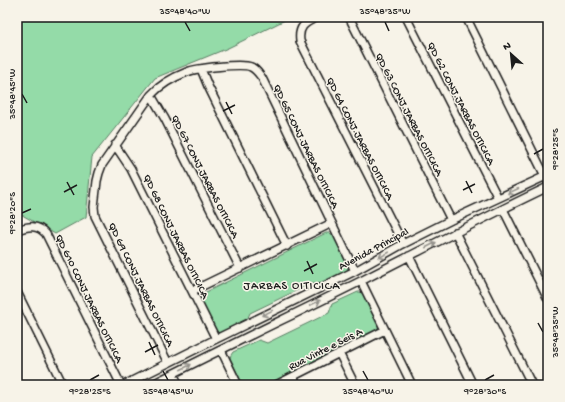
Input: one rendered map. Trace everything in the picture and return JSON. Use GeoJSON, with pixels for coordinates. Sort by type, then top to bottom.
{"type":"FeatureCollection","features":[{"type":"Feature","properties":{"kind":"street","name":"QD G4 CONJ.JARBAS OITICICA"},"geometry":{"type":"LineString","coordinates":[[317,17],[306,23],[301,28],[299,34],[300,41],[403,244]]}},
{"type":"Feature","properties":{"kind":"street","name":"QD G3 CONJ.JARBAS OITICICA"},"geometry":{"type":"LineString","coordinates":[[349,17],[451,220]]}},
{"type":"Feature","properties":{"kind":"street","name":"QD G2 CONJ.JARBAS OITICICA"},"geometry":{"type":"LineString","coordinates":[[406,17],[498,198]]}},
{"type":"Feature","properties":{"kind":"street"},"geometry":{"type":"LineString","coordinates":[[466,17],[547,178]]}},
{"type":"Feature","properties":{"kind":"street","name":"QD G5 CONJ.JARBAS OITICICA"},"geometry":{"type":"LineString","coordinates":[[200,69],[244,65],[252,67],[262,78],[355,271]]}},
{"type":"Feature","properties":{"kind":"street"},"geometry":{"type":"LineString","coordinates":[[115,145],[155,91],[164,84],[186,72],[200,69],[287,246]]}},
{"type":"Feature","properties":{"kind":"street","name":"QD G7 CONJ.JARBAS OITICICA"},"geometry":{"type":"LineString","coordinates":[[151,96],[240,268]]}},
{"type":"Feature","properties":{"kind":"street","name":"QD G9 CONJ.JARBAS OITICICA"},"geometry":{"type":"LineString","coordinates":[[115,145],[102,165],[99,173],[94,207],[95,216],[168,362]]}},
{"type":"Feature","properties":{"kind":"street","name":"QD G8 CONJ.JARBAS OITICICA"},"geometry":{"type":"LineString","coordinates":[[115,145],[131,169],[216,339]]}},
{"type":"Feature","properties":{"kind":"street","name":"Avenida Principal"},"geometry":{"type":"LineString","coordinates":[[124,385],[355,271],[403,244],[451,220],[498,198],[547,178]]}},
{"type":"Feature","properties":{"kind":"street","name":"Avenida Principal"},"geometry":{"type":"LineString","coordinates":[[151,385],[361,281],[455,232],[548,187]]}},
{"type":"Feature","properties":{"kind":"street"},"geometry":{"type":"LineString","coordinates":[[503,209],[548,299]]}},
{"type":"Feature","properties":{"kind":"street"},"geometry":{"type":"LineString","coordinates":[[192,291],[332,223]]}},
{"type":"Feature","properties":{"kind":"street","name":"QD G10 CONJ.JARBAS OITICICA"},"geometry":{"type":"LineString","coordinates":[[17,230],[33,227],[43,230],[46,234],[121,385]]}},
{"type":"Feature","properties":{"kind":"street"},"geometry":{"type":"LineString","coordinates":[[455,232],[532,385]]}},
{"type":"Feature","properties":{"kind":"street"},"geometry":{"type":"LineString","coordinates":[[409,256],[473,385]]}},
{"type":"Feature","properties":{"kind":"street"},"geometry":{"type":"LineString","coordinates":[[361,281],[412,385]]}},
{"type":"Feature","properties":{"kind":"street"},"geometry":{"type":"LineString","coordinates":[[17,292],[63,385]]}},
{"type":"Feature","properties":{"kind":"street"},"geometry":{"type":"LineString","coordinates":[[285,305],[290,315]]}},
{"type":"Feature","properties":{"kind":"street","name":"Rua Vinte e Seis A"},"geometry":{"type":"LineString","coordinates":[[276,385],[384,330]]}},
{"type":"Feature","properties":{"kind":"street"},"geometry":{"type":"LineString","coordinates":[[221,350],[238,385]]}},
{"type":"Feature","properties":{"kind":"street"},"geometry":{"type":"LineString","coordinates":[[339,353],[355,385]]}},
{"type":"Feature","properties":{"kind":"street"},"geometry":{"type":"LineString","coordinates":[[173,374],[179,385]]}},
{"type":"Feature","properties":{"kind":"street"},"geometry":{"type":"LineString","coordinates":[[293,377],[297,385]]}},
{"type":"Feature","properties":{"kind":"green space"},"geometry":{"type":"Polygon","coordinates":[[[17,17],[291,17],[228,48],[155,78],[92,157],[86,217],[55,234],[17,212],[17,17]]]}},
{"type":"Feature","properties":{"kind":"green space"},"geometry":{"type":"Polygon","coordinates":[[[326,233],[330,233],[334,236],[348,266],[347,271],[321,286],[312,283],[250,313],[247,320],[220,333],[215,331],[201,302],[201,297],[204,293],[326,233]]]}},
{"type":"Feature","properties":{"kind":"green space"},"geometry":{"type":"Polygon","coordinates":[[[358,292],[363,294],[378,325],[378,329],[375,333],[266,385],[243,385],[230,358],[233,352],[259,340],[267,343],[329,313],[332,304],[358,292]]]}},
{"type":"Feature","properties":{"kind":"district","name":"JARBAS OITICICA"},"geometry":{"type":"Point","coordinates":[292,285]}}]}
